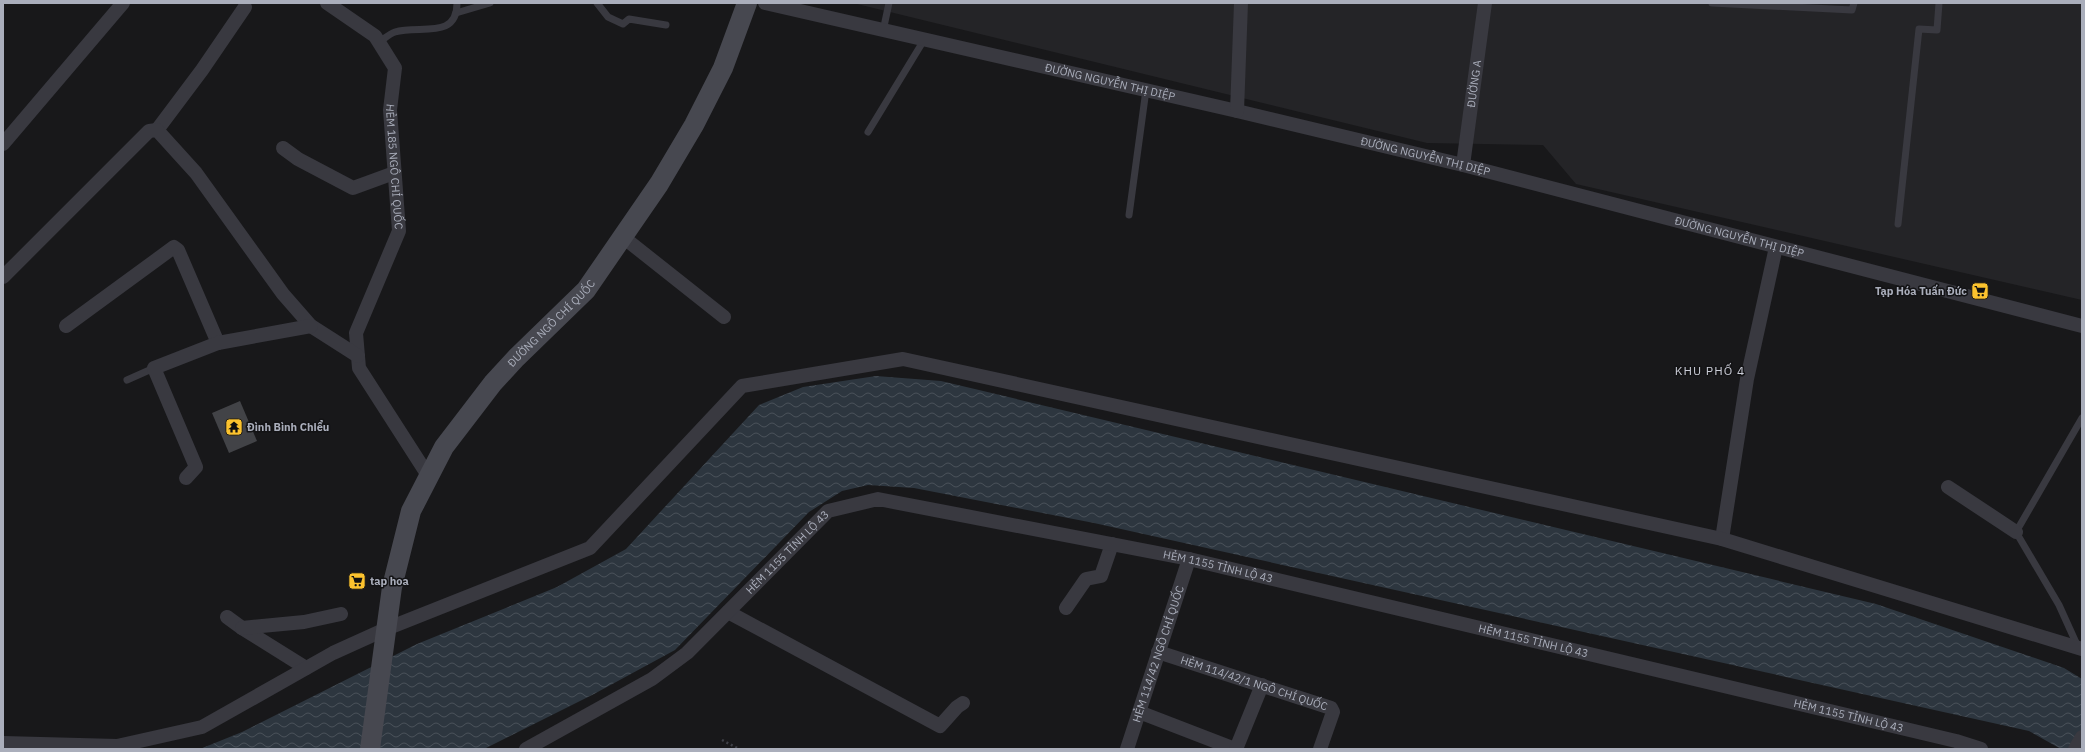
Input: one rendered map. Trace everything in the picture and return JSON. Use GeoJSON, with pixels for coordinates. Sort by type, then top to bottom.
{"type":"FeatureCollection","features":[{"type":"Feature","properties":{"kind":"main road","name":"ĐƯỜNG NGÔ CHÍ QUỐC"},"geometry":{"type":"LineString","coordinates":[[370,749],[392,587],[411,511],[444,447],[493,383],[516,358],[586,290],[660,184],[694,125],[722,68],[747,3]]}},
{"type":"Feature","properties":{"kind":"street"},"geometry":{"type":"LineString","coordinates":[[3,144],[123,3]]}},
{"type":"Feature","properties":{"kind":"street","name":"HẺM 185 NGÔ CHÍ QUỐC"},"geometry":{"type":"LineString","coordinates":[[327,3],[375,36],[396,68],[390,110],[399,231],[356,333],[359,368],[429,477]]}},
{"type":"Feature","properties":{"kind":"street","name":"ĐƯỜNG NGUYỄN THỊ DIỆP"},"geometry":{"type":"LineString","coordinates":[[765,3],[1237,111],[1464,165],[2082,326]]}},
{"type":"Feature","properties":{"kind":"street"},"geometry":{"type":"LineString","coordinates":[[1237,111],[1241,3]]}},
{"type":"Feature","properties":{"kind":"street","name":"ĐƯỜNG A"},"geometry":{"type":"LineString","coordinates":[[1464,165],[1485,3]]}},
{"type":"Feature","properties":{"kind":"street"},"geometry":{"type":"LineString","coordinates":[[3,277],[150,131],[157,130],[202,70],[245,8]]}},
{"type":"Feature","properties":{"kind":"street"},"geometry":{"type":"LineString","coordinates":[[157,130],[196,173],[283,294],[311,326],[358,356]]}},
{"type":"Feature","properties":{"kind":"street"},"geometry":{"type":"LineString","coordinates":[[283,148],[298,159],[353,188],[394,173]]}},
{"type":"Feature","properties":{"kind":"street"},"geometry":{"type":"LineString","coordinates":[[623,237],[724,317]]}},
{"type":"Feature","properties":{"kind":"street"},"geometry":{"type":"LineString","coordinates":[[1722,539],[1747,379],[1776,246]]}},
{"type":"Feature","properties":{"kind":"street"},"geometry":{"type":"LineString","coordinates":[[66,326],[174,247],[178,250],[218,343]]}},
{"type":"Feature","properties":{"kind":"street"},"geometry":{"type":"LineString","coordinates":[[186,478],[196,467],[154,368],[218,343],[311,326]]}},
{"type":"Feature","properties":{"kind":"street"},"geometry":{"type":"LineString","coordinates":[[3,743],[117,746],[202,727],[333,653],[386,629],[590,548],[742,386],[903,360],[1722,539],[2080,648]]}},
{"type":"Feature","properties":{"kind":"street"},"geometry":{"type":"LineString","coordinates":[[1948,487],[2016,532]]}},
{"type":"Feature","properties":{"kind":"street","name":"HẺM 1155 TỈNH LỘ 43"},"geometry":{"type":"LineString","coordinates":[[526,749],[652,679],[687,653],[828,511],[878,499],[1189,559],[1956,740],[1982,749]]}},
{"type":"Feature","properties":{"kind":"street"},"geometry":{"type":"LineString","coordinates":[[1066,608],[1086,580],[1101,576],[1112,544]]}},
{"type":"Feature","properties":{"kind":"street","name":"HẺM 114/42 NGÔ CHÍ QUỐC"},"geometry":{"type":"LineString","coordinates":[[1127,749],[1189,559]]}},
{"type":"Feature","properties":{"kind":"street"},"geometry":{"type":"LineString","coordinates":[[728,612],[940,726],[957,707],[963,703]]}},
{"type":"Feature","properties":{"kind":"street"},"geometry":{"type":"LineString","coordinates":[[242,628],[304,622],[341,614]]}},
{"type":"Feature","properties":{"kind":"street"},"geometry":{"type":"LineString","coordinates":[[227,617],[306,668]]}},
{"type":"Feature","properties":{"kind":"street","name":"HẺM 114/42/1 NGÔ CHÍ QUỐC"},"geometry":{"type":"LineString","coordinates":[[1158,652],[1331,708],[1333,712],[1320,749]]}},
{"type":"Feature","properties":{"kind":"street"},"geometry":{"type":"LineString","coordinates":[[1139,712],[1235,749],[1262,685]]}},
{"type":"Feature","properties":{"kind":"street"},"geometry":{"type":"LineString","coordinates":[[2075,749],[2082,737]]}},
{"type":"Feature","properties":{"kind":"lane"},"geometry":{"type":"LineString","coordinates":[[379,42],[395,32],[414,29],[442,28],[455,18],[457,3]]}},
{"type":"Feature","properties":{"kind":"lane"},"geometry":{"type":"LineString","coordinates":[[456,13],[490,3]]}},
{"type":"Feature","properties":{"kind":"lane"},"geometry":{"type":"LineString","coordinates":[[597,3],[608,17],[623,24],[629,19],[666,25]]}},
{"type":"Feature","properties":{"kind":"lane"},"geometry":{"type":"LineString","coordinates":[[883,30],[889,3]]}},
{"type":"Feature","properties":{"kind":"lane"},"geometry":{"type":"LineString","coordinates":[[1712,3],[1852,10],[1854,3]]}},
{"type":"Feature","properties":{"kind":"lane"},"geometry":{"type":"LineString","coordinates":[[1898,224],[1919,29],[1937,30],[1939,3]]}},
{"type":"Feature","properties":{"kind":"lane"},"geometry":{"type":"LineString","coordinates":[[868,132],[924,40]]}},
{"type":"Feature","properties":{"kind":"lane"},"geometry":{"type":"LineString","coordinates":[[1129,215],[1146,90]]}},
{"type":"Feature","properties":{"kind":"lane"},"geometry":{"type":"LineString","coordinates":[[127,380],[154,368]]}},
{"type":"Feature","properties":{"kind":"lane"},"geometry":{"type":"LineString","coordinates":[[2080,648],[2058,605],[2016,532],[2082,418]]}},
{"type":"Feature","properties":{"kind":"path"},"geometry":{"type":"LineString","coordinates":[[722,740],[739,749]]}},
{"type":"Feature","properties":{"kind":"shaded area"},"geometry":{"type":"Polygon","coordinates":[[[853,3],[2082,3],[2082,300],[1576,184],[1543,145],[1427,143],[853,3]]]}},
{"type":"Feature","properties":{"kind":"water"},"geometry":{"type":"Polygon","coordinates":[[[876,376],[941,381],[1876,604],[2064,668],[2082,679],[2082,749],[2061,749],[2029,731],[1094,523],[914,488],[868,485],[842,491],[809,512],[675,650],[594,694],[484,749],[200,749],[242,732],[417,644],[557,587],[626,549],[759,405],[803,387],[876,376]]]}},
{"type":"Feature","properties":{"kind":"building","name":"Đình Bình Chiểu"},"geometry":{"type":"Polygon","coordinates":[[[240,401],[257,441],[229,453],[212,413],[240,401]]]}},
{"type":"Feature","properties":{"kind":"place","name":"Tạp Hóa Tuấn Đức"},"geometry":{"type":"Point","coordinates":[1980,291]}},
{"type":"Feature","properties":{"kind":"place","name":"Đình Bình Chiểu"},"geometry":{"type":"Point","coordinates":[234,427]}},
{"type":"Feature","properties":{"kind":"place","name":"tap hoa"},"geometry":{"type":"Point","coordinates":[357,581]}},
{"type":"Feature","properties":{"kind":"district","name":"KHU PHỐ 4"},"geometry":{"type":"Point","coordinates":[1710,371]}}]}
